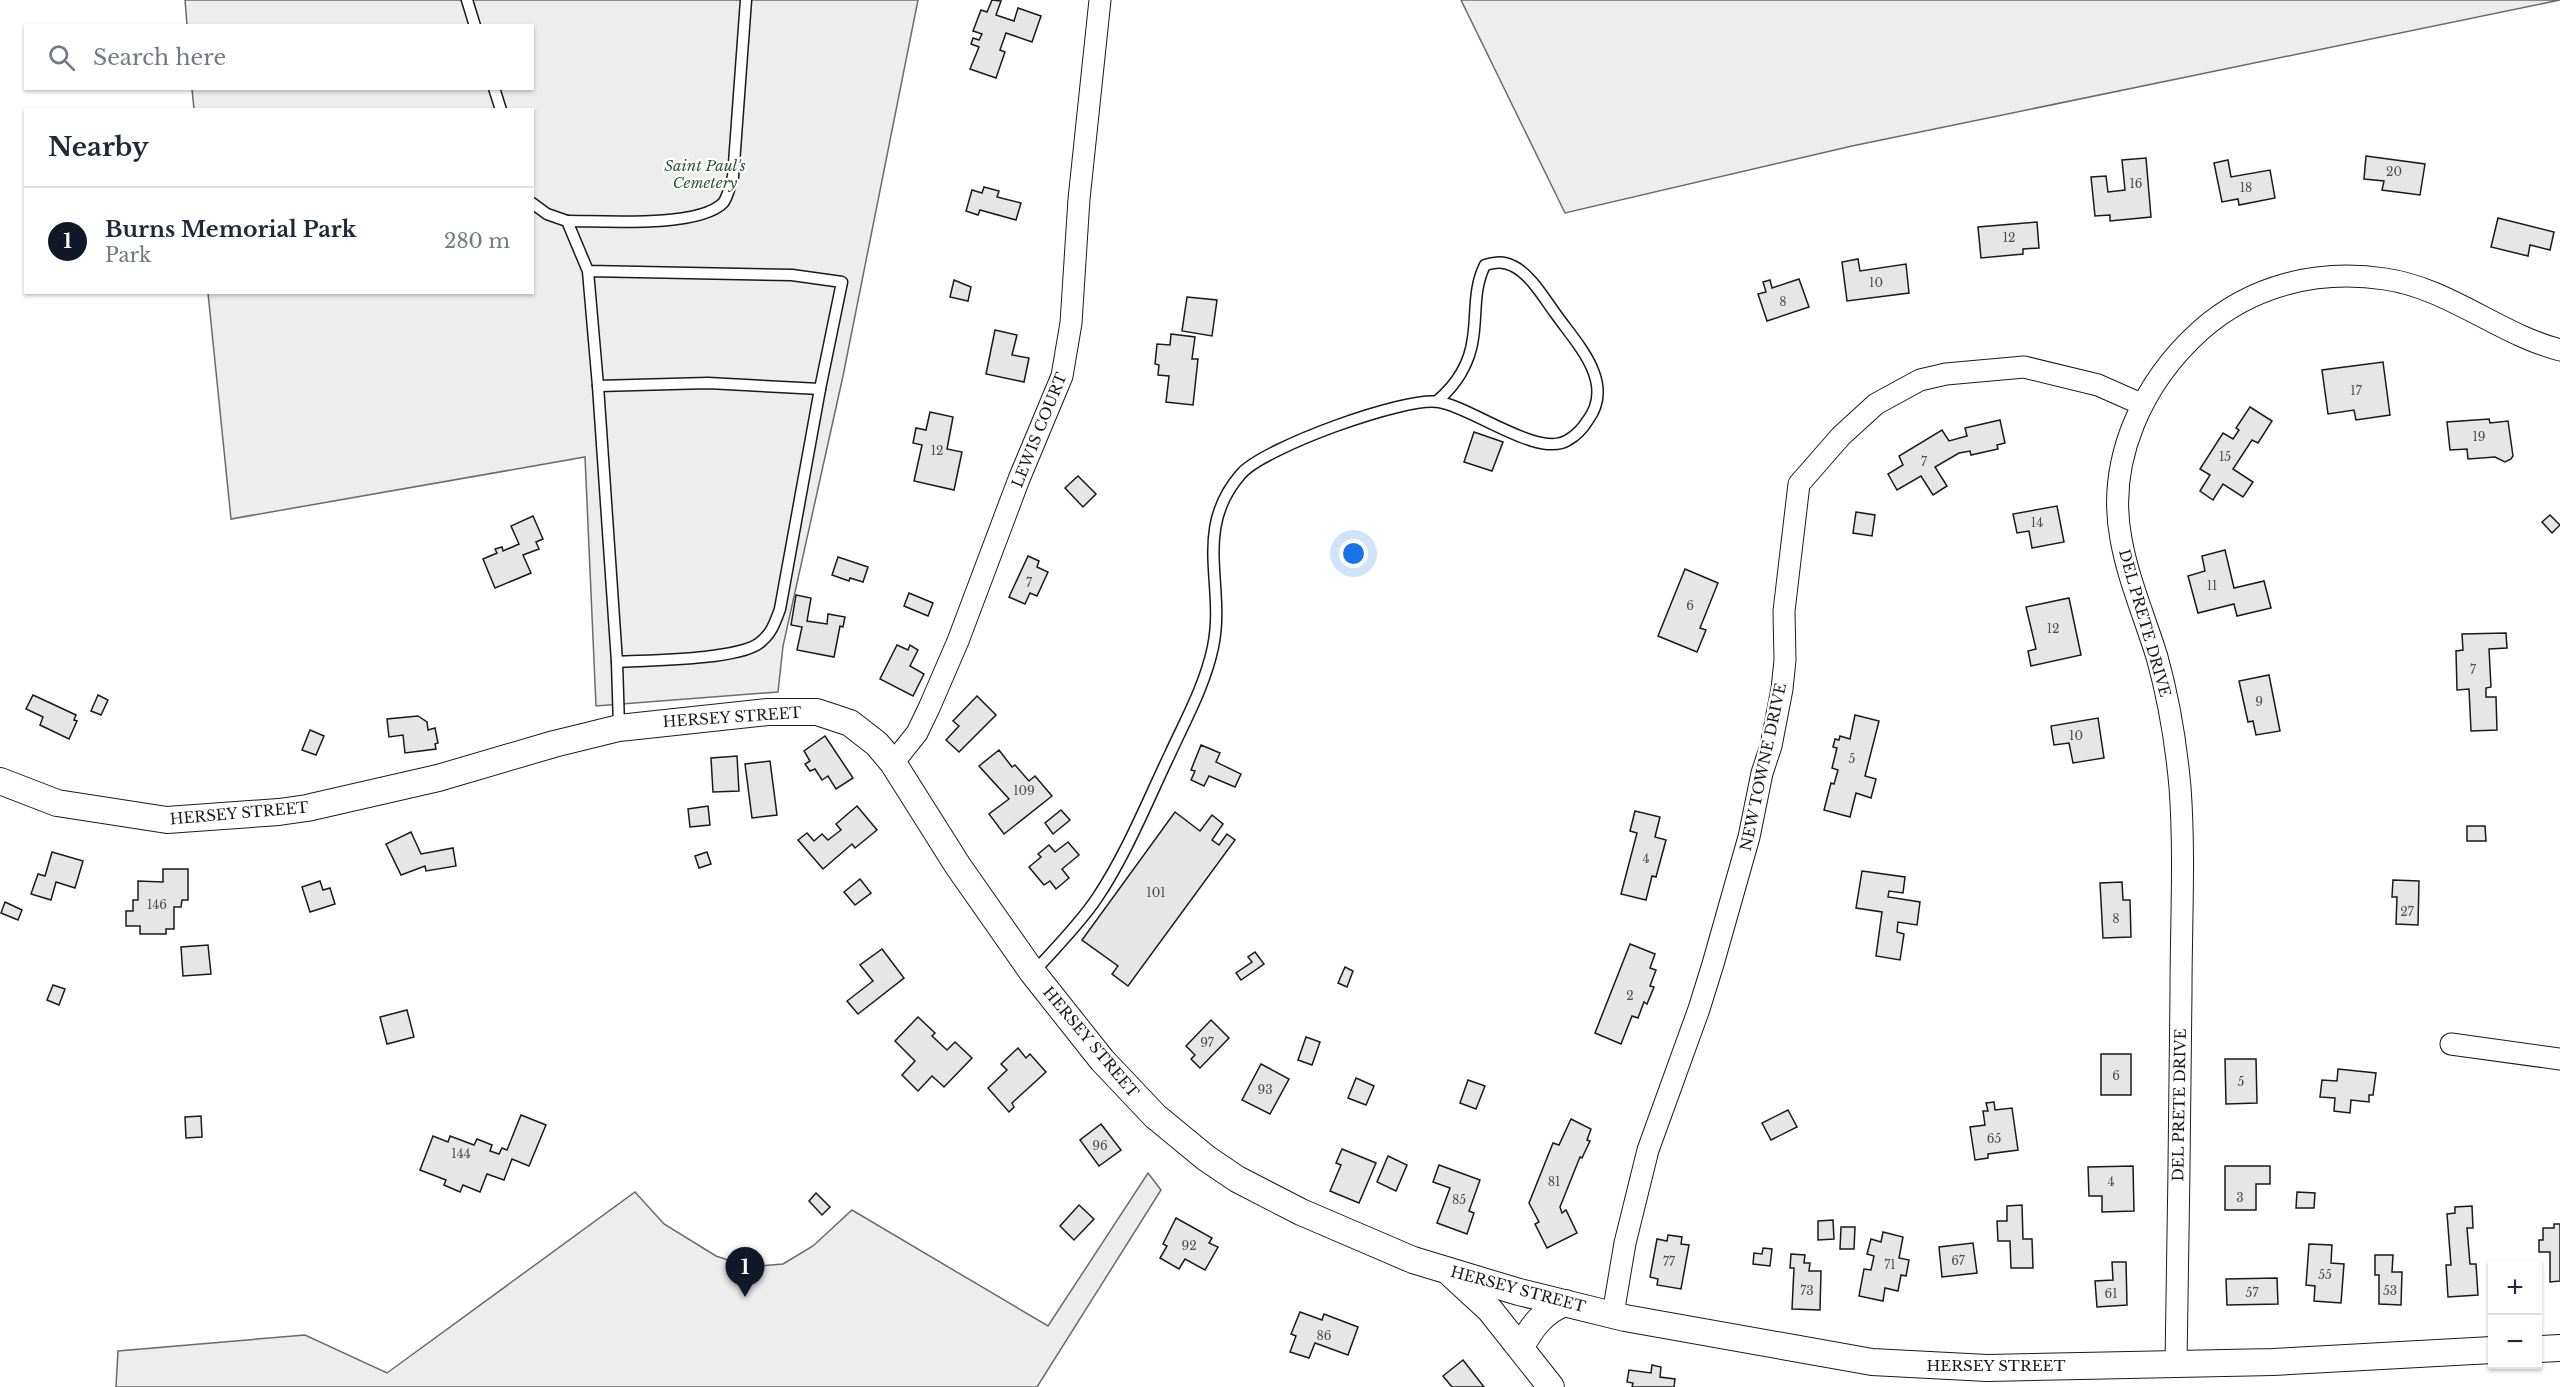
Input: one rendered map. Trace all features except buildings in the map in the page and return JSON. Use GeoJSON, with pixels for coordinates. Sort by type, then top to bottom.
{"type":"FeatureCollection","features":[{"type":"Feature","properties":{"kind":"street","name":"LEWIS COURT"},"geometry":{"type":"LineString","coordinates":[[893,763],[917,733],[929,708],[958,641],[1018,479],[1062,376],[1071,323],[1078,199],[1100,0]]}},
{"type":"Feature","properties":{"kind":"street","name":"DEL PRETE DRIVE"},"geometry":{"type":"LineString","coordinates":[[2176,1364],[2181,804],[2171,718],[2157,658],[2126,562],[2118,516],[2122,466],[2141,404],[2162,371],[2216,317],[2258,292],[2301,280],[2368,277],[2414,285],[2533,341],[2560,350]]}},
{"type":"Feature","properties":{"kind":"street","name":"NEW TOWNE DRIVE"},"geometry":{"type":"LineString","coordinates":[[1613,1314],[1625,1244],[1648,1150],[1700,1009],[1749,837],[1771,746],[1782,689],[1785,660],[1784,611],[1799,484],[1841,436],[1876,404],[1920,380],[1937,376],[2024,367],[2098,385],[2141,404]]}},
{"type":"Feature","properties":{"kind":"street","name":"HERSEY STREET"},"geometry":{"type":"LineString","coordinates":[[0,781],[57,803],[167,820],[279,812],[307,808],[438,778],[554,744],[619,728],[768,712],[817,712],[850,723],[877,744],[893,763],[958,866],[1033,973],[1102,1060],[1155,1116],[1206,1158],[1237,1179],[1301,1212],[1413,1260],[1565,1303],[1613,1314],[1872,1362],[1986,1368],[2273,1362],[2488,1350]]}},
{"type":"Feature","properties":{"kind":"street"},"geometry":{"type":"LineString","coordinates":[[2451,1044],[2560,1059]]}},
{"type":"Feature","properties":{"kind":"street"},"geometry":{"type":"LineString","coordinates":[[1447,1271],[1490,1310],[1551,1387]]}},
{"type":"Feature","properties":{"kind":"street"},"geometry":{"type":"LineString","coordinates":[[1521,1347],[1540,1318],[1554,1306],[1565,1303]]}},
{"type":"Feature","properties":{"kind":"street"},"geometry":{"type":"LineString","coordinates":[[2542,1349],[2560,1348]]}},
{"type":"Feature","properties":{"kind":"lane"},"geometry":{"type":"LineString","coordinates":[[467,0],[474,24]]}},
{"type":"Feature","properties":{"kind":"lane"},"geometry":{"type":"LineString","coordinates":[[534,204],[547,214],[567,222],[682,219],[713,211],[725,201],[733,177],[746,0]]}},
{"type":"Feature","properties":{"kind":"lane"},"geometry":{"type":"LineString","coordinates":[[495,90],[500,108]]}},
{"type":"Feature","properties":{"kind":"lane"},"geometry":{"type":"LineString","coordinates":[[567,222],[588,271],[617,662],[619,728]]}},
{"type":"Feature","properties":{"kind":"lane"},"geometry":{"type":"LineString","coordinates":[[1033,973],[1081,920],[1098,897],[1146,807],[1196,699],[1207,672],[1216,628],[1213,537],[1216,520],[1229,490],[1242,472],[1297,442],[1371,414],[1437,401],[1469,411],[1497,427],[1528,439],[1553,445],[1565,442],[1578,433],[1591,417],[1599,396],[1598,383],[1576,342],[1540,292],[1516,267],[1497,261],[1485,265],[1481,273],[1475,296],[1473,338],[1468,358],[1460,376],[1449,391],[1437,401]]}},
{"type":"Feature","properties":{"kind":"lane"},"geometry":{"type":"LineString","coordinates":[[588,271],[792,275],[842,282],[780,609],[771,631],[757,644],[722,655],[617,662]]}},
{"type":"Feature","properties":{"kind":"lane"},"geometry":{"type":"LineString","coordinates":[[598,386],[708,383],[820,389]]}},
{"type":"Feature","properties":{"kind":"shaded area","name":"Saint Paul's Cemetery"},"geometry":{"type":"Polygon","coordinates":[[[185,0],[918,0],[843,376],[783,646],[778,692],[596,706],[585,457],[231,519],[208,294],[534,294],[534,108],[194,108],[192,90],[534,90],[534,24],[187,24],[185,0]]]}},
{"type":"Feature","properties":{"kind":"shaded area"},"geometry":{"type":"Polygon","coordinates":[[[1461,0],[2560,0],[1852,146],[1565,213],[1461,0]]]}},
{"type":"Feature","properties":{"kind":"shaded area"},"geometry":{"type":"Polygon","coordinates":[[[1148,1173],[1161,1190],[1037,1387],[116,1387],[118,1351],[305,1335],[387,1373],[635,1192],[664,1224],[716,1256],[749,1267],[783,1264],[813,1246],[852,1210],[1048,1326],[1148,1173]]]}},
{"type":"Feature","properties":{"kind":"place","name":"Burns Memorial Park"},"geometry":{"type":"Point","coordinates":[745,1297]}}]}
